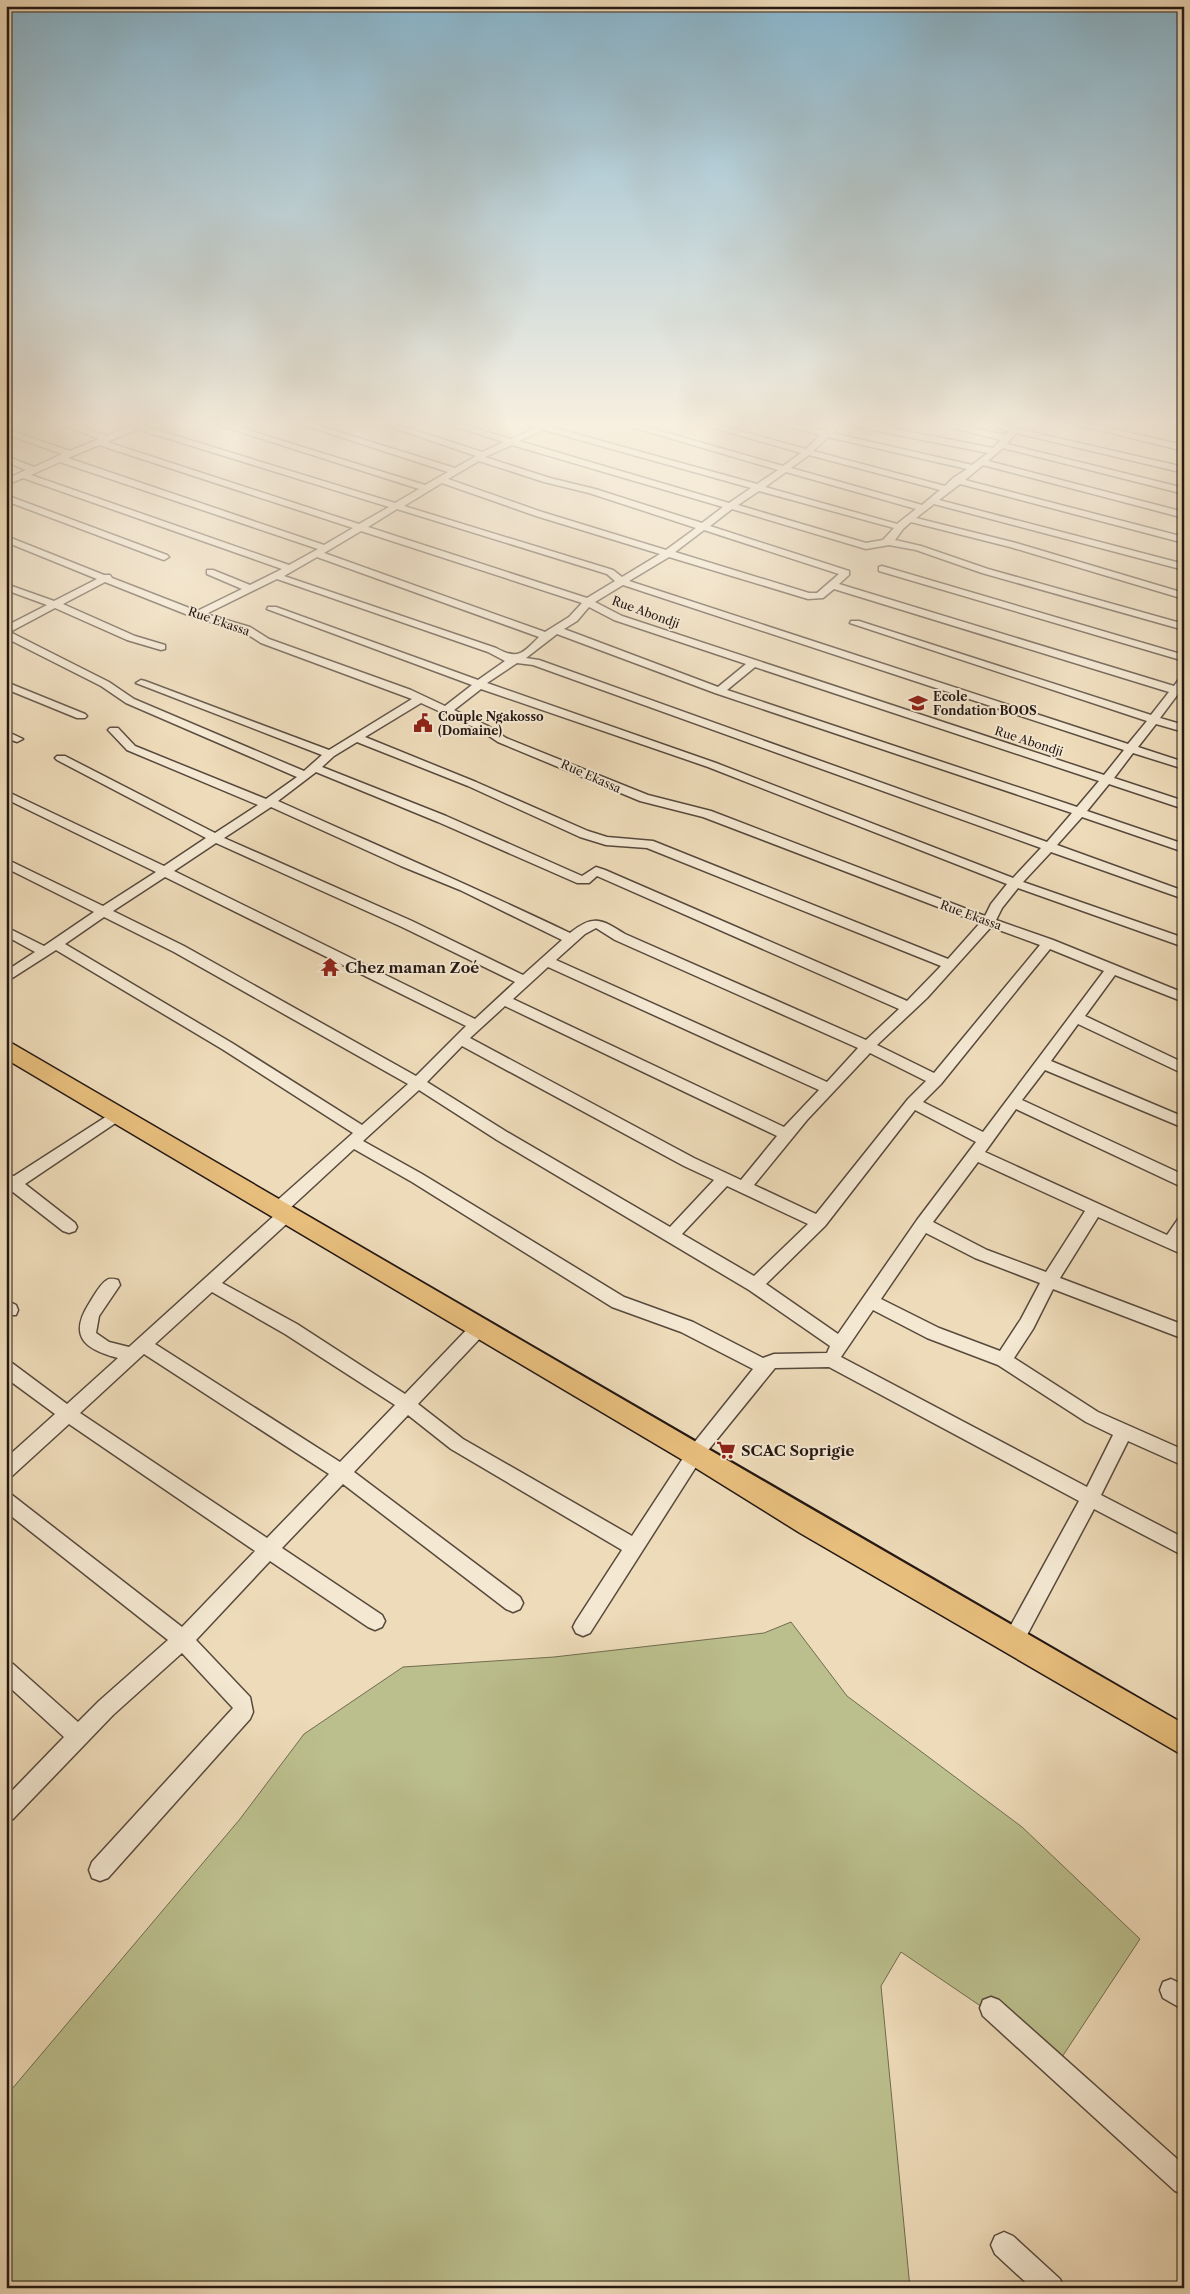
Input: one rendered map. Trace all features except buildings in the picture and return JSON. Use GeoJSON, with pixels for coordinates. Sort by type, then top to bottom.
{"type":"FeatureCollection","features":[{"type":"Feature","properties":{"kind":"highway"},"geometry":{"type":"LineString","coordinates":[[6,1048],[1012,1643],[1184,1741]]}},
{"type":"Feature","properties":{"kind":"street"},"geometry":{"type":"LineString","coordinates":[[89,529],[164,557]]}},
{"type":"Feature","properties":{"kind":"street"},"geometry":{"type":"LineString","coordinates":[[178,529],[290,568]]}},
{"type":"Feature","properties":{"kind":"street"},"geometry":{"type":"LineString","coordinates":[[259,529],[546,636]]}},
{"type":"Feature","properties":{"kind":"street"},"geometry":{"type":"LineString","coordinates":[[197,615],[276,576],[357,529]]}},
{"type":"Feature","properties":{"kind":"street","name":"Rue Abondji"},"geometry":{"type":"LineString","coordinates":[[366,529],[588,602],[618,618],[1184,805]]}},
{"type":"Feature","properties":{"kind":"street"},"geometry":{"type":"LineString","coordinates":[[475,529],[610,572],[623,582],[1184,766]]}},
{"type":"Feature","properties":{"kind":"street"},"geometry":{"type":"LineString","coordinates":[[589,529],[814,597],[846,573],[785,555],[713,529]]}},
{"type":"Feature","properties":{"kind":"street"},"geometry":{"type":"LineString","coordinates":[[447,710],[480,683],[533,649],[546,636],[573,619],[588,602],[668,553],[700,529]]}},
{"type":"Feature","properties":{"kind":"street"},"geometry":{"type":"LineString","coordinates":[[811,529],[866,546],[878,546],[889,542],[918,548],[985,571],[1184,627]]}},
{"type":"Feature","properties":{"kind":"street"},"geometry":{"type":"LineString","coordinates":[[889,542],[898,529]]}},
{"type":"Feature","properties":{"kind":"street"},"geometry":{"type":"LineString","coordinates":[[948,529],[1184,596]]}},
{"type":"Feature","properties":{"kind":"street"},"geometry":{"type":"LineString","coordinates":[[1039,529],[1184,567]]}},
{"type":"Feature","properties":{"kind":"street"},"geometry":{"type":"LineString","coordinates":[[1142,529],[1184,540]]}},
{"type":"Feature","properties":{"kind":"street","name":"Rue Ekassa"},"geometry":{"type":"LineString","coordinates":[[6,539],[197,615],[244,628],[265,641],[360,673],[447,710],[484,728],[502,740],[644,798],[707,814],[1048,943],[1184,998]]}},
{"type":"Feature","properties":{"kind":"street"},"geometry":{"type":"LineString","coordinates":[[882,569],[1184,658]]}},
{"type":"Feature","properties":{"kind":"street"},"geometry":{"type":"LineString","coordinates":[[210,572],[251,589]]}},
{"type":"Feature","properties":{"kind":"street"},"geometry":{"type":"LineString","coordinates":[[276,576],[492,650],[507,658],[536,662],[1184,895]]}},
{"type":"Feature","properties":{"kind":"street"},"geometry":{"type":"LineString","coordinates":[[6,632],[107,578]]}},
{"type":"Feature","properties":{"kind":"street"},"geometry":{"type":"LineString","coordinates":[[743,1188],[802,1116],[989,922],[996,907],[1015,883],[1078,812],[1152,719],[1181,687],[832,585]]}},
{"type":"Feature","properties":{"kind":"street"},"geometry":{"type":"LineString","coordinates":[[6,587],[57,605],[131,638],[161,647]]}},
{"type":"Feature","properties":{"kind":"street"},"geometry":{"type":"LineString","coordinates":[[272,609],[520,699],[712,765],[1015,883],[1184,943]]}},
{"type":"Feature","properties":{"kind":"street"},"geometry":{"type":"LineString","coordinates":[[855,623],[1184,729]]}},
{"type":"Feature","properties":{"kind":"street"},"geometry":{"type":"LineString","coordinates":[[557,630],[719,691],[905,752],[1184,848]]}},
{"type":"Feature","properties":{"kind":"street"},"geometry":{"type":"LineString","coordinates":[[6,632],[105,684],[130,702],[309,772],[442,819],[581,880],[586,880],[596,871],[908,1007]]}},
{"type":"Feature","properties":{"kind":"street"},"geometry":{"type":"LineString","coordinates":[[719,691],[755,662]]}},
{"type":"Feature","properties":{"kind":"street"},"geometry":{"type":"LineString","coordinates":[[141,683],[330,754]]}},
{"type":"Feature","properties":{"kind":"street"},"geometry":{"type":"LineString","coordinates":[[6,684],[81,716]]}},
{"type":"Feature","properties":{"kind":"street"},"geometry":{"type":"LineString","coordinates":[[6,978],[102,912],[268,803],[330,754],[421,698]]}},
{"type":"Feature","properties":{"kind":"street"},"geometry":{"type":"LineString","coordinates":[[114,730],[131,748],[268,803],[572,938]]}},
{"type":"Feature","properties":{"kind":"street"},"geometry":{"type":"LineString","coordinates":[[355,738],[449,774],[584,834],[606,841],[649,844],[949,964]]}},
{"type":"Feature","properties":{"kind":"street"},"geometry":{"type":"LineString","coordinates":[[61,758],[215,839],[428,934],[524,981]]}},
{"type":"Feature","properties":{"kind":"street"},"geometry":{"type":"LineString","coordinates":[[6,794],[166,870],[320,950],[476,1026]]}},
{"type":"Feature","properties":{"kind":"street"},"geometry":{"type":"LineString","coordinates":[[6,863],[179,949],[418,1083],[502,1136],[755,1285],[839,1343]]}},
{"type":"Feature","properties":{"kind":"street"},"geometry":{"type":"LineString","coordinates":[[6,1470],[210,1283],[357,1137],[418,1083],[461,1039],[506,1001],[524,981],[588,924],[595,923],[620,937],[866,1048],[889,1056],[936,1080]]}},
{"type":"Feature","properties":{"kind":"street"},"geometry":{"type":"LineString","coordinates":[[6,931],[51,948],[227,1046],[417,1178],[618,1302],[687,1327],[765,1367]]}},
{"type":"Feature","properties":{"kind":"street"},"geometry":{"type":"LineString","coordinates":[[755,1285],[819,1222],[913,1103],[936,1080],[1048,943]]}},
{"type":"Feature","properties":{"kind":"street"},"geometry":{"type":"LineString","coordinates":[[547,961],[830,1089]]}},
{"type":"Feature","properties":{"kind":"street"},"geometry":{"type":"LineString","coordinates":[[830,1360],[839,1343],[923,1224],[1112,969]]}},
{"type":"Feature","properties":{"kind":"street"},"geometry":{"type":"LineString","coordinates":[[506,1001],[788,1134]]}},
{"type":"Feature","properties":{"kind":"street"},"geometry":{"type":"LineString","coordinates":[[1077,1018],[1184,1069]]}},
{"type":"Feature","properties":{"kind":"street"},"geometry":{"type":"LineString","coordinates":[[461,1039],[724,1180],[819,1222]]}},
{"type":"Feature","properties":{"kind":"street"},"geometry":{"type":"LineString","coordinates":[[1043,1063],[1184,1123]]}},
{"type":"Feature","properties":{"kind":"street"},"geometry":{"type":"LineString","coordinates":[[913,1103],[985,1140]]}},
{"type":"Feature","properties":{"kind":"street"},"geometry":{"type":"LineString","coordinates":[[1014,1103],[1106,1144],[1184,1182]]}},
{"type":"Feature","properties":{"kind":"street"},"geometry":{"type":"LineString","coordinates":[[69,1227],[9,1184],[118,1114]]}},
{"type":"Feature","properties":{"kind":"street"},"geometry":{"type":"LineString","coordinates":[[975,1154],[1177,1246],[1184,1222]]}},
{"type":"Feature","properties":{"kind":"street"},"geometry":{"type":"LineString","coordinates":[[671,1236],[724,1180]]}},
{"type":"Feature","properties":{"kind":"street"},"geometry":{"type":"LineString","coordinates":[[1004,1360],[1027,1324],[1049,1281],[1095,1208]]}},
{"type":"Feature","properties":{"kind":"street"},"geometry":{"type":"LineString","coordinates":[[923,1224],[981,1254],[1184,1332]]}},
{"type":"Feature","properties":{"kind":"street"},"geometry":{"type":"LineString","coordinates":[[210,1283],[291,1330],[405,1403],[457,1444],[634,1547]]}},
{"type":"Feature","properties":{"kind":"street"},"geometry":{"type":"LineString","coordinates":[[112,1285],[91,1314],[88,1326],[89,1333],[95,1342],[137,1350],[341,1472],[514,1603]]}},
{"type":"Feature","properties":{"kind":"street"},"geometry":{"type":"LineString","coordinates":[[870,1301],[933,1333],[1004,1360],[1092,1417],[1184,1458]]}},
{"type":"Feature","properties":{"kind":"street"},"geometry":{"type":"LineString","coordinates":[[6,1812],[128,1686],[183,1640],[405,1403],[479,1328]]}},
{"type":"Feature","properties":{"kind":"street"},"geometry":{"type":"LineString","coordinates":[[583,1627],[695,1454],[765,1367],[774,1361],[830,1360],[1184,1548]]}},
{"type":"Feature","properties":{"kind":"street"},"geometry":{"type":"LineString","coordinates":[[6,1368],[68,1414],[375,1621]]}},
{"type":"Feature","properties":{"kind":"street"},"geometry":{"type":"LineString","coordinates":[[1012,1643],[1108,1468],[1124,1430]]}},
{"type":"Feature","properties":{"kind":"street"},"geometry":{"type":"LineString","coordinates":[[6,1501],[183,1640],[243,1704],[243,1712],[100,1870]]}},
{"type":"Feature","properties":{"kind":"street"},"geometry":{"type":"LineString","coordinates":[[6,1671],[78,1736]]}},
{"type":"Feature","properties":{"kind":"street"},"geometry":{"type":"LineString","coordinates":[[992,2008],[1184,2182]]}},
{"type":"Feature","properties":{"kind":"street"},"geometry":{"type":"LineString","coordinates":[[1004,2245],[1051,2288]]}},
{"type":"Feature","properties":{"kind":"green space"},"geometry":{"type":"Polygon","coordinates":[[[791,1622],[847,1696],[1022,1827],[1140,1939],[1060,2060],[901,1952],[881,1986],[910,2288],[6,2288],[6,2096],[240,1819],[304,1734],[403,1667],[554,1657],[764,1633],[791,1622]]]}},
{"type":"Feature","properties":{"kind":"place","name":"Ecole Fondation BOOS"},"geometry":{"type":"Point","coordinates":[918,703]}},
{"type":"Feature","properties":{"kind":"place","name":"Couple Ngakosso (Domaine)"},"geometry":{"type":"Point","coordinates":[423,723]}},
{"type":"Feature","properties":{"kind":"place","name":"Chez maman Zoé"},"geometry":{"type":"Point","coordinates":[330,967]}},
{"type":"Feature","properties":{"kind":"place","name":"SCAC Soprigie"},"geometry":{"type":"Point","coordinates":[726,1450]}}]}
